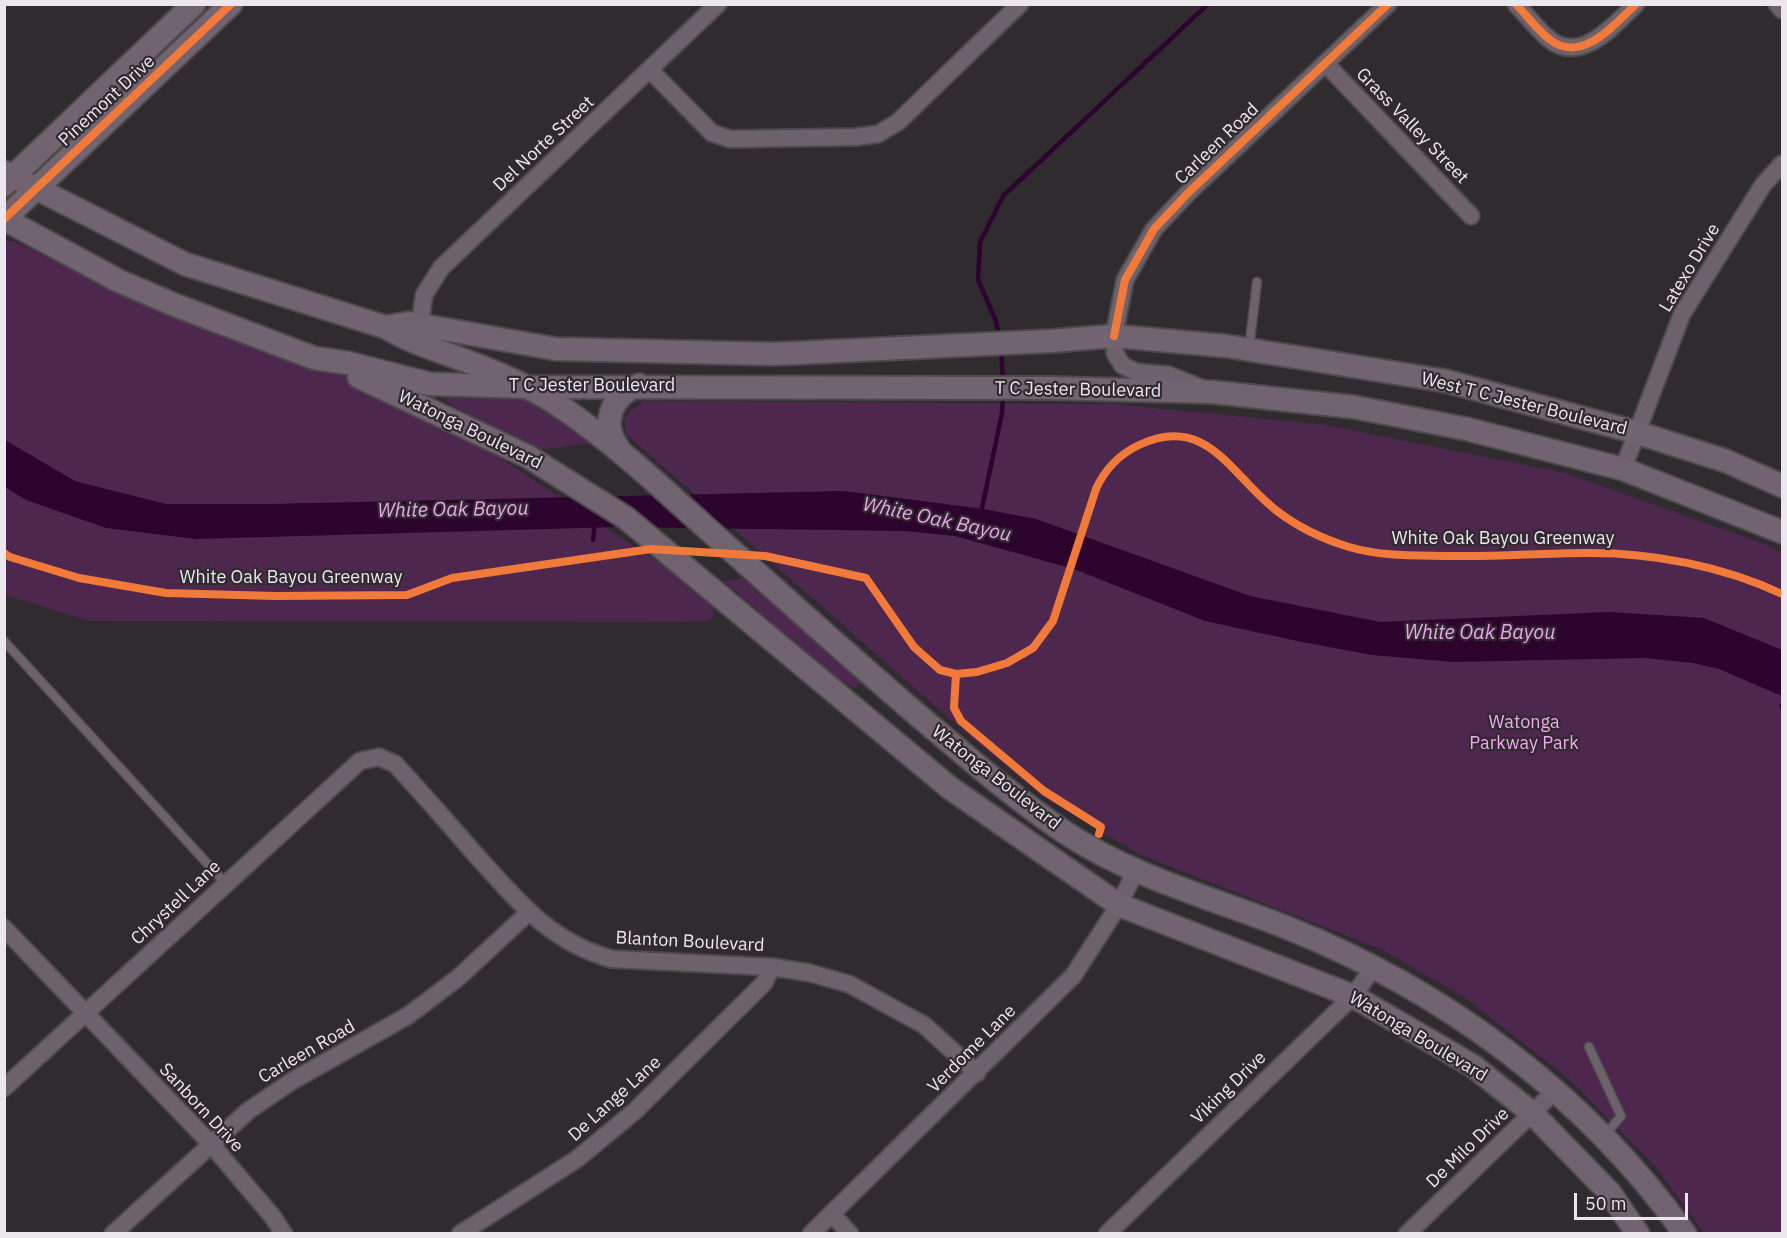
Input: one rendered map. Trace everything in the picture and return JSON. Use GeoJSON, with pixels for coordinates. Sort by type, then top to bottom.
{"type":"FeatureCollection","features":[{"type":"Feature","properties":{"kind":"main road"},"geometry":{"type":"LineString","coordinates":[[195,4],[213,22]]}},
{"type":"Feature","properties":{"kind":"main road","name":"Pinemont Drive"},"geometry":{"type":"LineString","coordinates":[[7,178],[195,4]]}},
{"type":"Feature","properties":{"kind":"main road","name":"Pinemont Drive"},"geometry":{"type":"LineString","coordinates":[[5,219],[231,4]]}},
{"type":"Feature","properties":{"kind":"main road","name":"T C Jester Boulevard"},"geometry":{"type":"LineString","coordinates":[[7,178],[36,189],[185,264],[385,327],[409,323],[556,349],[774,354],[1114,336]]}},
{"type":"Feature","properties":{"kind":"main road","name":"T C Jester Boulevard"},"geometry":{"type":"LineString","coordinates":[[5,219],[119,281],[314,358],[348,363],[430,384],[530,387],[639,385],[1049,388],[1212,392]]}},
{"type":"Feature","properties":{"kind":"main road","name":"Watonga Boulevard"},"geometry":{"type":"LineString","coordinates":[[385,327],[406,340],[465,360],[530,387],[567,410],[620,450],[884,688],[1011,794],[1068,835],[1135,872],[1289,928],[1374,967],[1448,1009],[1503,1047],[1556,1090],[1603,1137],[1659,1197],[1685,1233]]}},
{"type":"Feature","properties":{"kind":"main road","name":"West T C Jester Boulevard"},"geometry":{"type":"LineString","coordinates":[[1114,336],[1249,350],[1446,381],[1635,432],[1726,461],[1782,486]]}},
{"type":"Feature","properties":{"kind":"main road"},"geometry":{"type":"LineString","coordinates":[[772,387],[774,354]]}},
{"type":"Feature","properties":{"kind":"main road","name":"Watonga Boulevard"},"geometry":{"type":"LineString","coordinates":[[314,358],[530,457],[626,518],[950,788],[1119,905],[1353,996],[1473,1066],[1532,1113],[1610,1194],[1638,1233]]}},
{"type":"Feature","properties":{"kind":"main road"},"geometry":{"type":"LineString","coordinates":[[620,450],[610,435],[609,416],[623,393],[639,385]]}},
{"type":"Feature","properties":{"kind":"main road"},"geometry":{"type":"LineString","coordinates":[[1212,392],[1354,407],[1467,429],[1623,469],[1782,532]]}},
{"type":"Feature","properties":{"kind":"main road"},"geometry":{"type":"LineString","coordinates":[[862,714],[884,688]]}},
{"type":"Feature","properties":{"kind":"street","name":"Del Norte Street"},"geometry":{"type":"LineString","coordinates":[[420,325],[424,295],[441,268],[718,4]]}},
{"type":"Feature","properties":{"kind":"street"},"geometry":{"type":"LineString","coordinates":[[650,70],[712,133],[730,139],[856,137],[878,134],[898,122],[1020,4]]}},
{"type":"Feature","properties":{"kind":"street","name":"Carleen Road"},"geometry":{"type":"LineString","coordinates":[[1212,392],[1169,375],[1136,372],[1122,365],[1115,353],[1114,336],[1125,280],[1154,229],[1188,192],[1388,4]]}},
{"type":"Feature","properties":{"kind":"street"},"geometry":{"type":"LineString","coordinates":[[1516,4],[1549,39],[1560,45],[1577,46],[1591,43],[1604,35],[1636,4]]}},
{"type":"Feature","properties":{"kind":"street"},"geometry":{"type":"LineString","coordinates":[[1777,4],[1782,10]]}},
{"type":"Feature","properties":{"kind":"street","name":"Grass Valley Street"},"geometry":{"type":"LineString","coordinates":[[1325,63],[1471,216]]}},
{"type":"Feature","properties":{"kind":"street","name":"Latexo Drive"},"geometry":{"type":"LineString","coordinates":[[1623,469],[1635,432],[1682,314],[1763,185],[1782,164]]}},
{"type":"Feature","properties":{"kind":"street","name":"Chrystell Lane"},"geometry":{"type":"LineString","coordinates":[[4,1088],[360,761],[379,757]]}},
{"type":"Feature","properties":{"kind":"street","name":"Blanton Boulevard"},"geometry":{"type":"LineString","coordinates":[[379,757],[395,764],[402,771],[528,913],[563,939],[587,952],[612,959],[772,966],[849,984],[881,999],[924,1025],[977,1072]]}},
{"type":"Feature","properties":{"kind":"street","name":"Verdome Lane"},"geometry":{"type":"LineString","coordinates":[[811,1233],[1073,976],[1119,905],[1135,872]]}},
{"type":"Feature","properties":{"kind":"street","name":"Carleen Road"},"geometry":{"type":"LineString","coordinates":[[113,1233],[210,1143],[272,1093],[409,1015],[459,977],[528,913]]}},
{"type":"Feature","properties":{"kind":"street","name":"Sanborn Drive"},"geometry":{"type":"LineString","coordinates":[[4,927],[210,1143],[284,1233]]}},
{"type":"Feature","properties":{"kind":"street","name":"De Lange Lane"},"geometry":{"type":"LineString","coordinates":[[460,1233],[576,1159],[635,1111],[764,983],[772,966]]}},
{"type":"Feature","properties":{"kind":"street","name":"Viking Drive"},"geometry":{"type":"LineString","coordinates":[[1107,1233],[1353,996],[1374,967]]}},
{"type":"Feature","properties":{"kind":"street","name":"De Milo Drive"},"geometry":{"type":"LineString","coordinates":[[1407,1233],[1556,1090]]}},
{"type":"Feature","properties":{"kind":"street"},"geometry":{"type":"LineString","coordinates":[[832,1214],[850,1233]]}},
{"type":"Feature","properties":{"kind":"lane"},"geometry":{"type":"LineString","coordinates":[[1249,350],[1257,282]]}},
{"type":"Feature","properties":{"kind":"lane"},"geometry":{"type":"LineString","coordinates":[[4,641],[226,884]]}},
{"type":"Feature","properties":{"kind":"lane"},"geometry":{"type":"LineString","coordinates":[[1589,1047],[1621,1116],[1603,1137]]}},
{"type":"Feature","properties":{"kind":"green space"},"geometry":{"type":"Polygon","coordinates":[[[4,241],[14,241],[97,281],[366,383],[473,440],[667,568],[711,603],[714,610],[713,617],[707,621],[685,622],[90,621],[5,595],[4,241]]]}},
{"type":"Feature","properties":{"kind":"green space"},"geometry":{"type":"Polygon","coordinates":[[[449,396],[532,396],[596,443],[537,450],[448,403],[446,399],[449,396]]]}},
{"type":"Feature","properties":{"kind":"green space","name":"Watonga Parkway Park"},"geometry":{"type":"Polygon","coordinates":[[[643,401],[1114,404],[1326,425],[1565,473],[1767,545],[1782,554],[1782,1233],[1704,1233],[1655,1166],[1568,1078],[1464,997],[1383,950],[1141,855],[1043,797],[959,727],[626,434],[624,417],[643,401]]]}},
{"type":"Feature","properties":{"kind":"green space"},"geometry":{"type":"Polygon","coordinates":[[[748,578],[857,676],[860,683],[856,688],[841,682],[724,581],[748,578]]]}},
{"type":"Feature","properties":{"kind":"water","name":"White Oak Bayou"},"geometry":{"type":"Polygon","coordinates":[[[5,440],[75,481],[166,504],[269,504],[844,491],[984,509],[1036,519],[1250,596],[1380,622],[1609,612],[1704,618],[1782,650],[1782,696],[1719,669],[1693,663],[1645,658],[1453,662],[1372,655],[1302,642],[1205,621],[1074,569],[955,536],[905,531],[617,527],[196,539],[106,528],[26,500],[5,487],[5,440]]]}},
{"type":"Feature","properties":{"kind":"waterway"},"geometry":{"type":"LineString","coordinates":[[999,336],[996,321],[978,280],[980,242],[1003,196],[1208,4]]}},
{"type":"Feature","properties":{"kind":"waterway"},"geometry":{"type":"LineString","coordinates":[[1001,350],[1003,380]]}},
{"type":"Feature","properties":{"kind":"waterway","name":"White Oak Bayou"},"geometry":{"type":"LineString","coordinates":[[981,513],[1002,413],[1003,395]]}},
{"type":"Feature","properties":{"kind":"waterway"},"geometry":{"type":"LineString","coordinates":[[593,540],[595,522]]}},
{"type":"Feature","properties":{"kind":"cycle path"},"geometry":{"type":"LineString","coordinates":[[4,219],[231,4]]}},
{"type":"Feature","properties":{"kind":"cycle path"},"geometry":{"type":"LineString","coordinates":[[1114,336],[1125,280],[1154,229],[1188,193],[1388,4]]}},
{"type":"Feature","properties":{"kind":"cycle path"},"geometry":{"type":"LineString","coordinates":[[1516,4],[1549,39],[1561,46],[1573,47],[1585,45],[1596,39],[1636,4]]}},
{"type":"Feature","properties":{"kind":"cycle path","name":"White Oak Bayou Greenway"},"geometry":{"type":"LineString","coordinates":[[4,553],[10,557],[79,578],[166,593],[275,596],[407,595],[452,578],[651,549],[765,556],[866,578],[914,647],[940,670],[956,674],[977,672],[1007,663],[1033,648],[1053,621],[1096,489],[1113,463],[1139,445],[1163,437],[1183,437],[1201,443],[1217,453],[1261,497],[1294,523],[1349,547],[1388,554],[1414,555],[1486,556],[1584,553],[1634,555],[1711,568],[1782,594]]}},
{"type":"Feature","properties":{"kind":"cycle path"},"geometry":{"type":"LineString","coordinates":[[956,674],[954,708],[961,721],[1044,791],[1101,827],[1099,834]]}}]}
